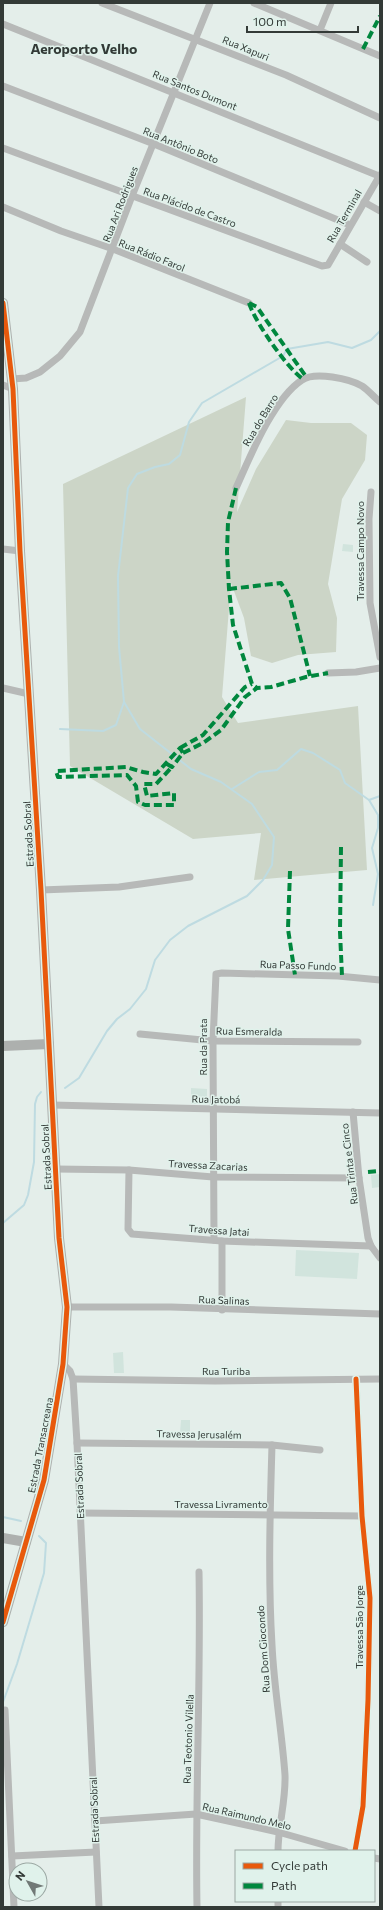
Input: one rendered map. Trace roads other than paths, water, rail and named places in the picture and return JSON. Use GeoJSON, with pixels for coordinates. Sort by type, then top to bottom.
{"type":"FeatureCollection","features":[{"type":"Feature","properties":{"kind":"street","name":"Rua Xapuri"},"geometry":{"type":"LineString","coordinates":[[102,3],[286,75],[380,118]]}},
{"type":"Feature","properties":{"kind":"street","name":"Rua Ari Rodrigues"},"geometry":{"type":"LineString","coordinates":[[9,384],[40,372],[50,365],[70,345],[80,332],[132,196],[197,39],[210,3]]}},
{"type":"Feature","properties":{"kind":"street"},"geometry":{"type":"LineString","coordinates":[[254,3],[271,6],[320,30],[380,56]]}},
{"type":"Feature","properties":{"kind":"street"},"geometry":{"type":"LineString","coordinates":[[320,30],[331,3]]}},
{"type":"Feature","properties":{"kind":"street","name":"Rua Santos Dumont"},"geometry":{"type":"LineString","coordinates":[[3,24],[379,176]]}},
{"type":"Feature","properties":{"kind":"street","name":"Rua Antônio Boto"},"geometry":{"type":"LineString","coordinates":[[3,86],[154,144],[350,225]]}},
{"type":"Feature","properties":{"kind":"street","name":"Rua Plácido de Castro"},"geometry":{"type":"LineString","coordinates":[[3,148],[322,266],[325,265]]}},
{"type":"Feature","properties":{"kind":"street","name":"Rua Terminal"},"geometry":{"type":"LineString","coordinates":[[325,265],[328,265],[379,176]]}},
{"type":"Feature","properties":{"kind":"street"},"geometry":{"type":"LineString","coordinates":[[364,202],[380,211]]}},
{"type":"Feature","properties":{"kind":"street","name":"Rua Rádio Farol"},"geometry":{"type":"LineString","coordinates":[[3,207],[61,232],[113,249],[248,304]]}},
{"type":"Feature","properties":{"kind":"street"},"geometry":{"type":"LineString","coordinates":[[340,244],[367,262]]}},
{"type":"Feature","properties":{"kind":"street","name":"Estrada Sobral"},"geometry":{"type":"LineString","coordinates":[[3,304],[41,890],[59,1238],[67,1307],[63,1364]]}},
{"type":"Feature","properties":{"kind":"street","name":"Rua do Barro"},"geometry":{"type":"LineString","coordinates":[[236,488],[263,430],[280,402],[303,379],[326,377],[352,382],[362,386],[380,402]]}},
{"type":"Feature","properties":{"kind":"street","name":"Travessa Campo Novo"},"geometry":{"type":"LineString","coordinates":[[371,492],[369,526],[370,603],[380,657]]}},
{"type":"Feature","properties":{"kind":"street"},"geometry":{"type":"LineString","coordinates":[[3,549],[20,551]]}},
{"type":"Feature","properties":{"kind":"street"},"geometry":{"type":"LineString","coordinates":[[328,673],[380,668]]}},
{"type":"Feature","properties":{"kind":"street"},"geometry":{"type":"LineString","coordinates":[[3,688],[29,694]]}},
{"type":"Feature","properties":{"kind":"street"},"geometry":{"type":"LineString","coordinates":[[41,890],[119,887],[190,877]]}},
{"type":"Feature","properties":{"kind":"street","name":"Rua Passo Fundo"},"geometry":{"type":"LineString","coordinates":[[216,974],[338,976],[380,980]]}},
{"type":"Feature","properties":{"kind":"street","name":"Rua da Prata"},"geometry":{"type":"LineString","coordinates":[[214,1240],[213,1040],[216,974]]}},
{"type":"Feature","properties":{"kind":"street","name":"Rua Esmeralda"},"geometry":{"type":"LineString","coordinates":[[140,1034],[213,1040],[358,1042]]}},
{"type":"Feature","properties":{"kind":"street"},"geometry":{"type":"LineString","coordinates":[[3,1046],[49,1044]]}},
{"type":"Feature","properties":{"kind":"street","name":"Rua Jatobá"},"geometry":{"type":"LineString","coordinates":[[52,1105],[380,1113]]}},
{"type":"Feature","properties":{"kind":"street","name":"Rua Trinta e Cinco"},"geometry":{"type":"LineString","coordinates":[[353,1112],[359,1178],[371,1246],[380,1258]]}},
{"type":"Feature","properties":{"kind":"street","name":"Travessa Zacarias"},"geometry":{"type":"LineString","coordinates":[[56,1169],[129,1170],[213,1177],[359,1178]]}},
{"type":"Feature","properties":{"kind":"street","name":"Travessa Jatai"},"geometry":{"type":"LineString","coordinates":[[129,1170],[128,1229],[130,1232],[149,1236],[222,1241],[371,1246]]}},
{"type":"Feature","properties":{"kind":"street"},"geometry":{"type":"LineString","coordinates":[[222,1241],[222,1310]]}},
{"type":"Feature","properties":{"kind":"street","name":"Rua Salinas"},"geometry":{"type":"LineString","coordinates":[[67,1307],[171,1307],[222,1310],[380,1314]]}},
{"type":"Feature","properties":{"kind":"street"},"geometry":{"type":"LineString","coordinates":[[63,1364],[70,1371],[73,1379]]}},
{"type":"Feature","properties":{"kind":"street","name":"Estrada Transacreana"},"geometry":{"type":"LineString","coordinates":[[3,1622],[44,1480],[63,1364]]}},
{"type":"Feature","properties":{"kind":"street","name":"Estrada Sobral"},"geometry":{"type":"LineString","coordinates":[[73,1379],[99,1907]]}},
{"type":"Feature","properties":{"kind":"street","name":"Rua Turiba"},"geometry":{"type":"LineString","coordinates":[[73,1379],[215,1381],[380,1379]]}},
{"type":"Feature","properties":{"kind":"street","name":"Travessa São Jorge"},"geometry":{"type":"LineString","coordinates":[[355,1850],[363,1806],[368,1700],[370,1598],[362,1516],[356,1379]]}},
{"type":"Feature","properties":{"kind":"street","name":"Travessa Jerusalém"},"geometry":{"type":"LineString","coordinates":[[77,1443],[272,1445],[320,1450]]}},
{"type":"Feature","properties":{"kind":"street","name":"Rua Dom Giocondo"},"geometry":{"type":"LineString","coordinates":[[272,1445],[270,1514],[272,1647],[285,1777],[278,1832],[278,1850]]}},
{"type":"Feature","properties":{"kind":"street","name":"Travessa Livramento"},"geometry":{"type":"LineString","coordinates":[[80,1513],[362,1516]]}},
{"type":"Feature","properties":{"kind":"street"},"geometry":{"type":"LineString","coordinates":[[3,1538],[26,1542]]}},
{"type":"Feature","properties":{"kind":"street","name":"Rua Teotonio Vilella"},"geometry":{"type":"LineString","coordinates":[[197,1907],[196,1814],[200,1640],[199,1572]]}},
{"type":"Feature","properties":{"kind":"street"},"geometry":{"type":"LineString","coordinates":[[5,1710],[14,1907],[10,1907]]}},
{"type":"Feature","properties":{"kind":"street","name":"Rua Raimundo Melo"},"geometry":{"type":"LineString","coordinates":[[95,1821],[196,1814],[278,1832],[341,1850]]}},
{"type":"Feature","properties":{"kind":"street"},"geometry":{"type":"LineString","coordinates":[[12,1856],[96,1852]]}},
{"type":"Feature","properties":{"kind":"waterway"},"geometry":{"type":"LineString","coordinates":[[65,1088],[79,1078],[107,1031],[117,1019],[130,1009],[146,989],[155,960],[170,940],[188,926],[247,896],[263,880],[272,865],[274,837],[252,804],[221,782],[191,769],[140,729],[124,702],[119,647],[118,576],[128,488],[137,474],[155,467],[169,464],[180,455],[189,422],[202,403],[283,356],[287,349],[328,342],[352,348],[371,340],[380,331]]}},
{"type":"Feature","properties":{"kind":"waterway"},"geometry":{"type":"LineString","coordinates":[[60,729],[103,731],[116,725],[124,702]]}},
{"type":"Feature","properties":{"kind":"waterway"},"geometry":{"type":"LineString","coordinates":[[232,789],[259,772],[277,770],[301,749],[313,753],[340,770],[345,783],[369,800],[378,815],[378,828],[372,848],[378,874],[373,905]]}},
{"type":"Feature","properties":{"kind":"waterway"},"geometry":{"type":"LineString","coordinates":[[369,800],[380,796]]}},
{"type":"Feature","properties":{"kind":"waterway"},"geometry":{"type":"LineString","coordinates":[[3,1223],[24,1205],[28,1195],[34,1162],[35,1104],[37,1097],[41,1092]]}},
{"type":"Feature","properties":{"kind":"waterway"},"geometry":{"type":"LineString","coordinates":[[3,1517],[21,1521]]}},
{"type":"Feature","properties":{"kind":"waterway"},"geometry":{"type":"LineString","coordinates":[[3,1702],[17,1664],[44,1573],[46,1543],[39,1536]]}},
{"type":"Feature","properties":{"kind":"district","name":"Aeroporto Velho"},"geometry":{"type":"Point","coordinates":[84,49]}}]}
